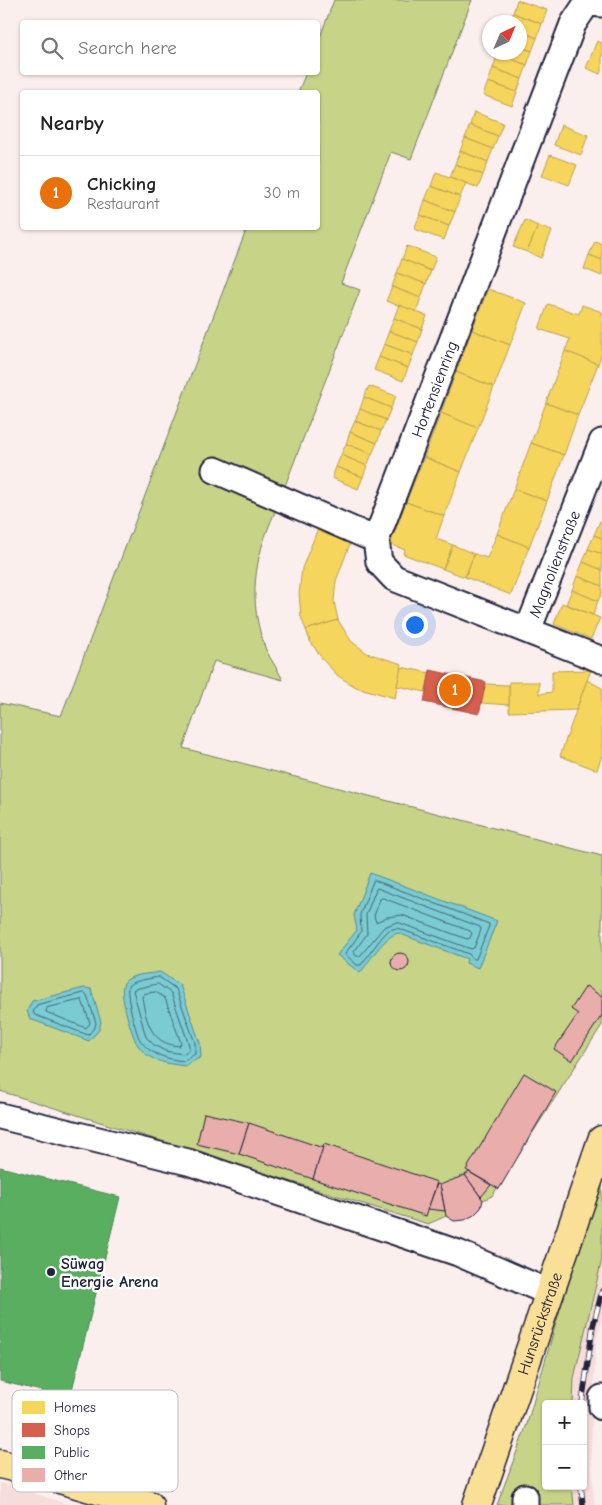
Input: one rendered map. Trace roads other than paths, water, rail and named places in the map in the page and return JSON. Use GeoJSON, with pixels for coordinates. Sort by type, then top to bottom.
{"type":"FeatureCollection","features":[{"type":"Feature","properties":{"kind":"main road","name":"Hunsrückstraße"},"geometry":{"type":"LineString","coordinates":[[477,1505],[575,1214],[602,1140]]}},
{"type":"Feature","properties":{"kind":"main road"},"geometry":{"type":"LineString","coordinates":[[105,1492],[149,1505]]}},
{"type":"Feature","properties":{"kind":"street","name":"Hortensienring"},"geometry":{"type":"LineString","coordinates":[[376,540],[573,24],[587,3],[597,2]]}},
{"type":"Feature","properties":{"kind":"street","name":"Magnolienstraße"},"geometry":{"type":"LineString","coordinates":[[528,630],[602,442]]}},
{"type":"Feature","properties":{"kind":"street"},"geometry":{"type":"LineString","coordinates":[[215,470],[376,540],[379,562],[394,578],[602,660]]}},
{"type":"Feature","properties":{"kind":"street"},"geometry":{"type":"LineString","coordinates":[[0,1116],[188,1162],[458,1253],[550,1292]]}},
{"type":"Feature","properties":{"kind":"street"},"geometry":{"type":"LineString","coordinates":[[602,1398],[602,1407]]}},
{"type":"Feature","properties":{"kind":"water"},"geometry":{"type":"Polygon","coordinates":[[[370,873],[497,921],[478,968],[466,963],[467,959],[398,933],[392,935],[382,944],[360,973],[337,955],[357,930],[354,915],[370,873]]]}},
{"type":"Feature","properties":{"kind":"water"},"geometry":{"type":"Polygon","coordinates":[[[160,972],[180,985],[200,1043],[201,1057],[185,1066],[160,1061],[145,1054],[135,1040],[126,1011],[123,995],[124,983],[135,976],[160,972]]]}},
{"type":"Feature","properties":{"kind":"water"},"geometry":{"type":"Polygon","coordinates":[[[84,988],[91,989],[101,1022],[99,1030],[89,1041],[30,1019],[27,1011],[32,1001],[84,988]]]}},
{"type":"Feature","properties":{"kind":"railway"},"geometry":{"type":"LineString","coordinates":[[583,1400],[593,1326],[602,1291]]}},
{"type":"Feature","properties":{"kind":"railway"},"geometry":{"type":"LineString","coordinates":[[581,1490],[583,1505]]}},
{"type":"Feature","properties":{"kind":"place","name":"Chicking"},"geometry":{"type":"Point","coordinates":[455,690]}},
{"type":"Feature","properties":{"kind":"place","name":"Süwag Energie Arena"},"geometry":{"type":"Point","coordinates":[51,1272]}}]}
